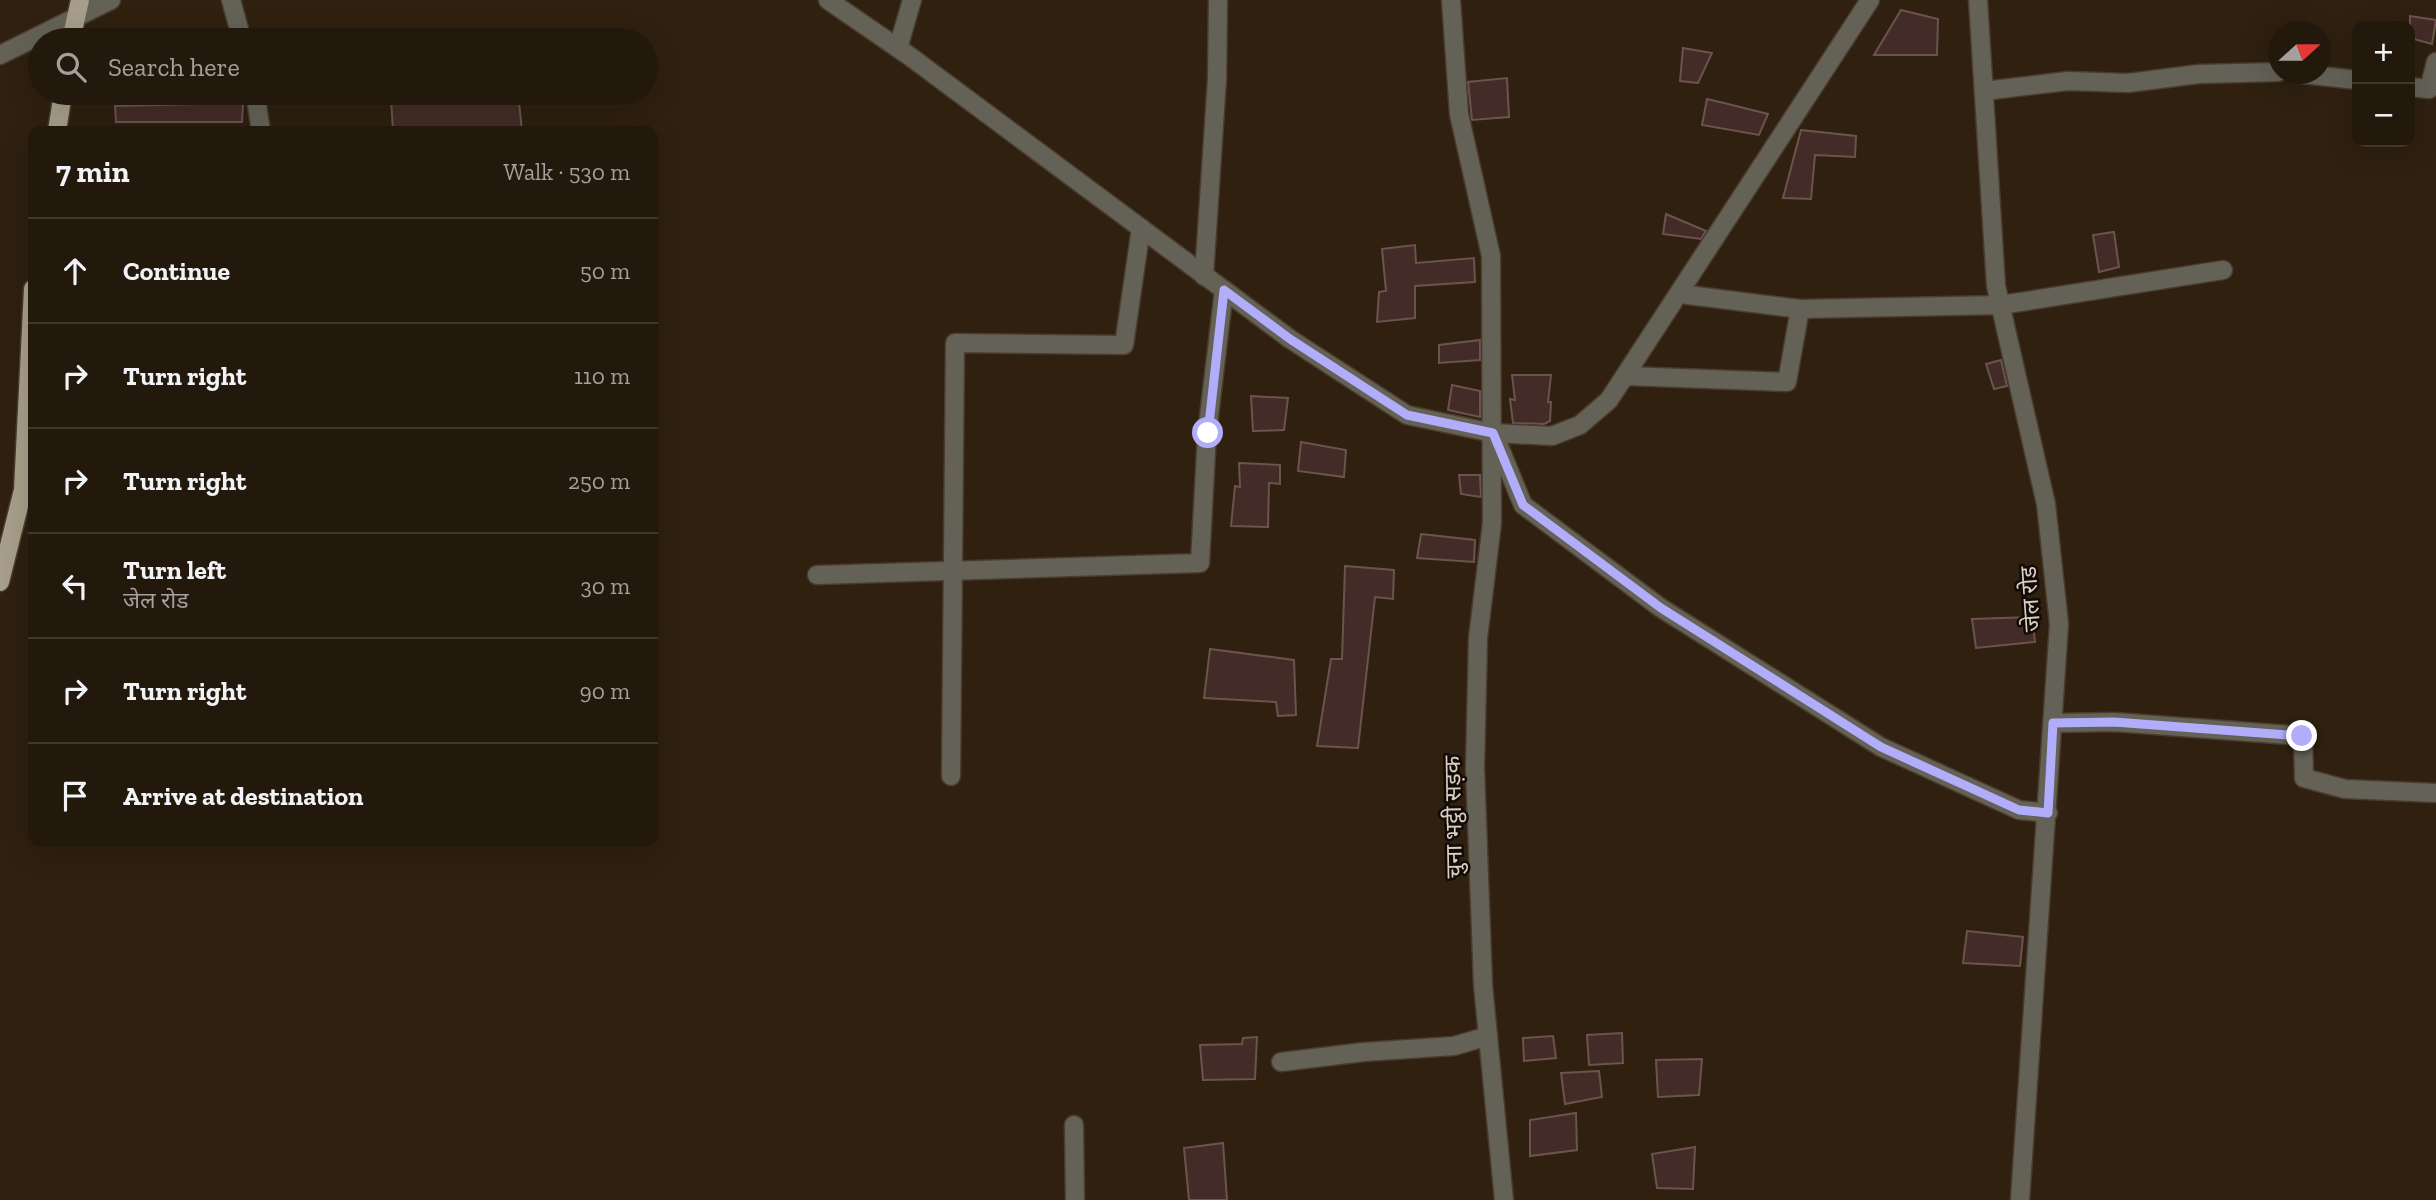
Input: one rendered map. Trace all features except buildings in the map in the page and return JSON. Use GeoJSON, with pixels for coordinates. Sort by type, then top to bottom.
{"type":"FeatureCollection","features":[{"type":"Feature","properties":{"kind":"main road"},"geometry":{"type":"LineString","coordinates":[[73,28],[80,0]]}},
{"type":"Feature","properties":{"kind":"main road"},"geometry":{"type":"LineString","coordinates":[[58,126],[61,105]]}},
{"type":"Feature","properties":{"kind":"main road"},"geometry":{"type":"LineString","coordinates":[[0,582],[23,490],[28,390]]}},
{"type":"Feature","properties":{"kind":"street"},"geometry":{"type":"LineString","coordinates":[[54,28],[111,0]]}},
{"type":"Feature","properties":{"kind":"street"},"geometry":{"type":"LineString","coordinates":[[231,0],[239,28]]}},
{"type":"Feature","properties":{"kind":"street"},"geometry":{"type":"LineString","coordinates":[[828,0],[898,48],[1290,339],[1407,415],[1493,433],[1552,436],[1580,425],[1609,400],[1870,0]]}},
{"type":"Feature","properties":{"kind":"street"},"geometry":{"type":"LineString","coordinates":[[898,48],[912,0]]}},
{"type":"Feature","properties":{"kind":"street"},"geometry":{"type":"LineString","coordinates":[[1205,276],[1217,79],[1218,0]]}},
{"type":"Feature","properties":{"kind":"street","name":"चुना भट्ठी सड़क"},"geometry":{"type":"LineString","coordinates":[[1451,0],[1459,114],[1491,256],[1492,523],[1478,638],[1475,768],[1483,985],[1504,1200]]}},
{"type":"Feature","properties":{"kind":"street","name":"जेल रोड"},"geometry":{"type":"LineString","coordinates":[[1978,0],[1996,286],[2046,504],[2059,624],[2020,1200]]}},
{"type":"Feature","properties":{"kind":"street"},"geometry":{"type":"LineString","coordinates":[[0,55],[28,41]]}},
{"type":"Feature","properties":{"kind":"street"},"geometry":{"type":"LineString","coordinates":[[2415,88],[2429,89],[2436,62]]}},
{"type":"Feature","properties":{"kind":"street"},"geometry":{"type":"LineString","coordinates":[[1984,91],[2068,81],[2128,83],[2199,74],[2268,72]]}},
{"type":"Feature","properties":{"kind":"street"},"geometry":{"type":"LineString","coordinates":[[2331,77],[2352,79]]}},
{"type":"Feature","properties":{"kind":"street"},"geometry":{"type":"LineString","coordinates":[[257,105],[260,126]]}},
{"type":"Feature","properties":{"kind":"street"},"geometry":{"type":"LineString","coordinates":[[951,776],[955,343],[1124,345],[1140,228]]}},
{"type":"Feature","properties":{"kind":"street"},"geometry":{"type":"LineString","coordinates":[[1679,294],[1800,309],[2001,305],[2075,296],[2223,270]]}},
{"type":"Feature","properties":{"kind":"street"},"geometry":{"type":"LineString","coordinates":[[817,575],[1200,563],[1209,419],[1224,290]]}},
{"type":"Feature","properties":{"kind":"street"},"geometry":{"type":"LineString","coordinates":[[1626,376],[1787,382],[1800,309]]}},
{"type":"Feature","properties":{"kind":"street"},"geometry":{"type":"LineString","coordinates":[[1493,433],[1523,505],[1661,608],[1881,747],[2019,810],[2048,813]]}},
{"type":"Feature","properties":{"kind":"street"},"geometry":{"type":"LineString","coordinates":[[2053,723],[2114,722],[2302,736],[2304,778],[2345,789],[2436,793]]}},
{"type":"Feature","properties":{"kind":"street"},"geometry":{"type":"LineString","coordinates":[[1281,1062],[1364,1052],[1454,1046],[1488,1036]]}},
{"type":"Feature","properties":{"kind":"street"},"geometry":{"type":"LineString","coordinates":[[1074,1125],[1075,1200]]}},
{"type":"Feature","properties":{"kind":"route"},"geometry":{"type":"LineString","coordinates":[[1208,433],[1224,290],[1290,339],[1407,415],[1493,433],[1523,505],[1661,608],[1881,747],[2019,810],[2048,813],[2053,723],[2114,722],[2196,731],[2302,736]]}}]}
